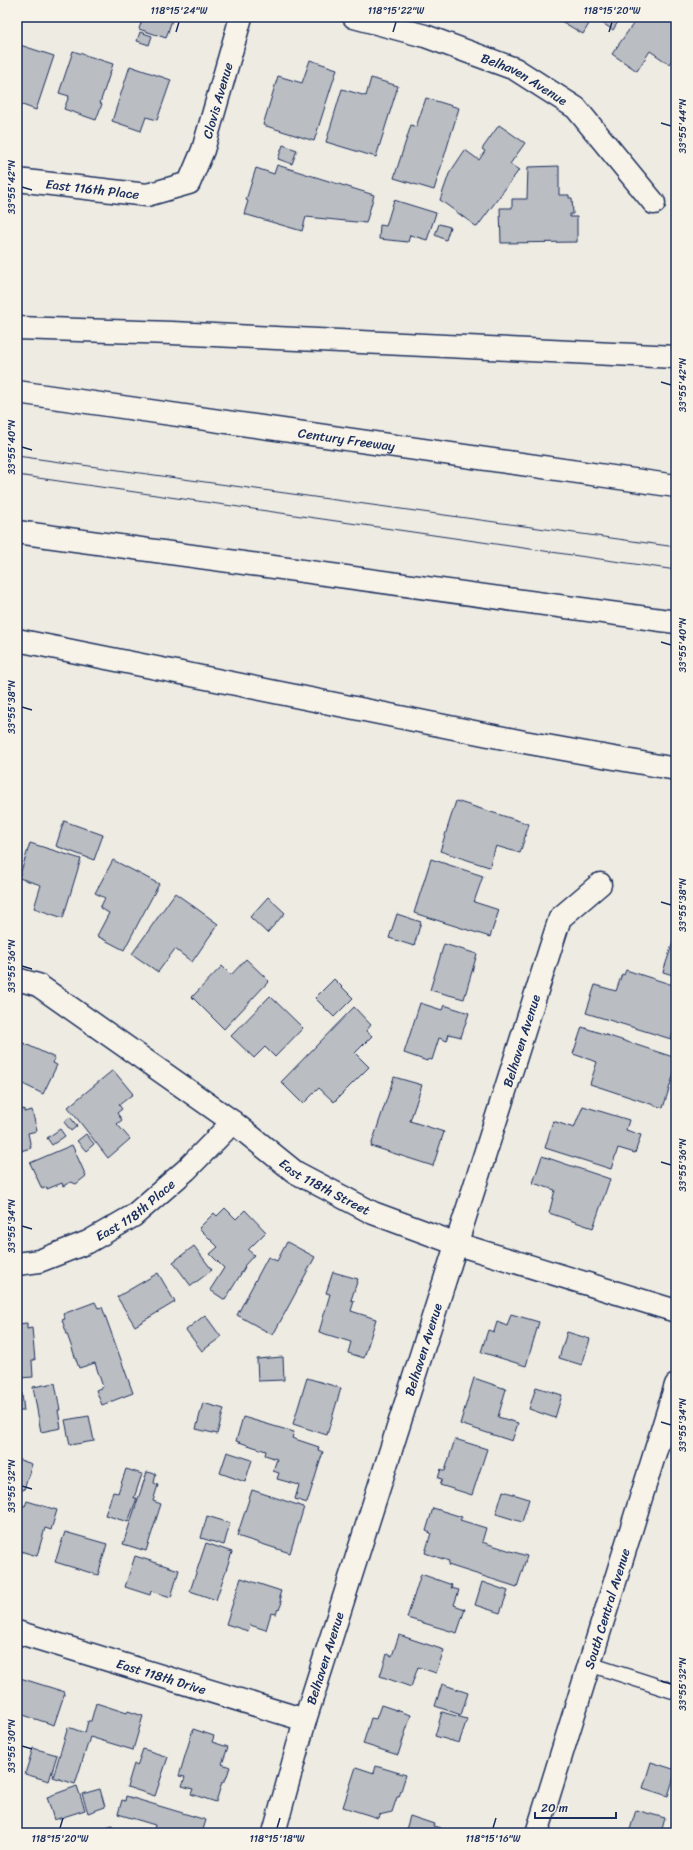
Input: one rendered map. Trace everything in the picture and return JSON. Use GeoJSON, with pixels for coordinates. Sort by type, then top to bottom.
{"type":"FeatureCollection","features":[{"type":"Feature","properties":{"kind":"main road","name":"Clovis Avenue"},"geometry":{"type":"LineString","coordinates":[[190,183],[203,150],[241,17]]}},
{"type":"Feature","properties":{"kind":"main road","name":"Belhaven Avenue"},"geometry":{"type":"LineString","coordinates":[[354,17],[425,36],[515,69],[576,108],[654,203]]}},
{"type":"Feature","properties":{"kind":"main road","name":"East 116th Place"},"geometry":{"type":"LineString","coordinates":[[17,180],[147,195],[190,183]]}},
{"type":"Feature","properties":{"kind":"main road"},"geometry":{"type":"LineString","coordinates":[[17,328],[172,333],[676,357]]}},
{"type":"Feature","properties":{"kind":"main road","name":"Century Freeway"},"geometry":{"type":"LineString","coordinates":[[17,392],[676,486]]}},
{"type":"Feature","properties":{"kind":"main road"},"geometry":{"type":"LineString","coordinates":[[17,532],[676,622]]}},
{"type":"Feature","properties":{"kind":"main road"},"geometry":{"type":"LineString","coordinates":[[17,640],[524,742],[676,769]]}},
{"type":"Feature","properties":{"kind":"main road","name":"Belhaven Avenue"},"geometry":{"type":"LineString","coordinates":[[274,1833],[305,1720],[560,918],[600,884]]}},
{"type":"Feature","properties":{"kind":"main road","name":"East 118th Street"},"geometry":{"type":"LineString","coordinates":[[17,979],[38,985],[233,1122],[295,1172],[374,1213],[457,1244],[676,1311]]}},
{"type":"Feature","properties":{"kind":"main road","name":"East 118th Place"},"geometry":{"type":"LineString","coordinates":[[17,1264],[39,1261],[88,1242],[133,1216],[186,1170],[233,1122]]}},
{"type":"Feature","properties":{"kind":"main road","name":"South Central Avenue"},"geometry":{"type":"LineString","coordinates":[[537,1833],[589,1664],[636,1519],[676,1385]]}},
{"type":"Feature","properties":{"kind":"main road","name":"East 118th Drive"},"geometry":{"type":"LineString","coordinates":[[17,1632],[305,1720]]}},
{"type":"Feature","properties":{"kind":"lane"},"geometry":{"type":"LineString","coordinates":[[589,1664],[676,1692]]}},
{"type":"Feature","properties":{"kind":"building"},"geometry":{"type":"Polygon","coordinates":[[[143,17],[173,17],[166,38],[139,29],[143,17]]]}},
{"type":"Feature","properties":{"kind":"building"},"geometry":{"type":"Polygon","coordinates":[[[563,17],[593,17],[583,34],[561,21],[563,17]]]}},
{"type":"Feature","properties":{"kind":"building"},"geometry":{"type":"Polygon","coordinates":[[[593,17],[621,17],[613,30],[593,17]]]}},
{"type":"Feature","properties":{"kind":"building"},"geometry":{"type":"Polygon","coordinates":[[[638,17],[676,17],[676,54],[669,64],[650,51],[637,71],[612,54],[638,17]]]}},
{"type":"Feature","properties":{"kind":"building"},"geometry":{"type":"Polygon","coordinates":[[[140,32],[152,36],[149,45],[137,41],[140,32]]]}},
{"type":"Feature","properties":{"kind":"building"},"geometry":{"type":"Polygon","coordinates":[[[17,44],[54,56],[36,110],[17,103],[17,44]]]}},
{"type":"Feature","properties":{"kind":"building"},"geometry":{"type":"Polygon","coordinates":[[[73,51],[113,64],[96,120],[64,109],[69,96],[59,93],[73,51]]]}},
{"type":"Feature","properties":{"kind":"building"},"geometry":{"type":"Polygon","coordinates":[[[310,60],[337,69],[314,141],[263,125],[278,76],[302,83],[310,60]]]}},
{"type":"Feature","properties":{"kind":"building"},"geometry":{"type":"Polygon","coordinates":[[[130,66],[171,80],[157,120],[146,117],[141,131],[112,121],[130,66]]]}},
{"type":"Feature","properties":{"kind":"building"},"geometry":{"type":"Polygon","coordinates":[[[371,78],[398,86],[376,157],[326,142],[342,89],[366,96],[371,78]]]}},
{"type":"Feature","properties":{"kind":"building"},"geometry":{"type":"Polygon","coordinates":[[[426,98],[459,108],[434,190],[394,178],[411,125],[416,127],[426,98]]]}},
{"type":"Feature","properties":{"kind":"building"},"geometry":{"type":"Polygon","coordinates":[[[499,125],[525,143],[510,164],[519,170],[477,227],[440,200],[449,174],[465,150],[479,160],[485,151],[482,149],[499,125]]]}},
{"type":"Feature","properties":{"kind":"building"},"geometry":{"type":"Polygon","coordinates":[[[283,145],[297,150],[292,164],[278,159],[283,145]]]}},
{"type":"Feature","properties":{"kind":"building"},"geometry":{"type":"Polygon","coordinates":[[[277,165],[374,195],[366,223],[306,217],[302,231],[244,214],[248,201],[246,200],[256,168],[274,174],[277,165]]]}},
{"type":"Feature","properties":{"kind":"building"},"geometry":{"type":"Polygon","coordinates":[[[559,166],[559,195],[569,195],[569,198],[572,198],[573,214],[570,214],[570,217],[577,217],[577,242],[501,243],[500,208],[512,208],[512,199],[527,199],[528,167],[559,166]]]}},
{"type":"Feature","properties":{"kind":"building"},"geometry":{"type":"Polygon","coordinates":[[[394,200],[436,213],[427,240],[410,235],[408,242],[379,239],[380,225],[386,226],[394,200]]]}},
{"type":"Feature","properties":{"kind":"building"},"geometry":{"type":"Polygon","coordinates":[[[439,224],[450,227],[446,240],[435,235],[439,224]]]}},
{"type":"Feature","properties":{"kind":"building"},"geometry":{"type":"Polygon","coordinates":[[[456,801],[529,824],[520,853],[496,846],[489,867],[440,851],[456,801]]]}},
{"type":"Feature","properties":{"kind":"building"},"geometry":{"type":"Polygon","coordinates":[[[64,821],[103,835],[94,860],[56,846],[64,821]]]}},
{"type":"Feature","properties":{"kind":"building"},"geometry":{"type":"Polygon","coordinates":[[[30,843],[81,859],[63,918],[34,908],[41,885],[19,878],[30,843]]]}},
{"type":"Feature","properties":{"kind":"building"},"geometry":{"type":"Polygon","coordinates":[[[431,859],[483,876],[474,902],[499,910],[490,937],[414,913],[431,859]]]}},
{"type":"Feature","properties":{"kind":"building"},"geometry":{"type":"Polygon","coordinates":[[[113,860],[159,884],[124,950],[97,936],[109,913],[100,908],[105,898],[95,893],[113,860]]]}},
{"type":"Feature","properties":{"kind":"building"},"geometry":{"type":"Polygon","coordinates":[[[175,893],[218,924],[192,962],[175,949],[158,972],[132,954],[175,893]]]}},
{"type":"Feature","properties":{"kind":"building"},"geometry":{"type":"Polygon","coordinates":[[[268,897],[285,913],[267,933],[250,917],[268,897]]]}},
{"type":"Feature","properties":{"kind":"building"},"geometry":{"type":"Polygon","coordinates":[[[397,914],[421,922],[414,946],[389,938],[397,914]]]}},
{"type":"Feature","properties":{"kind":"building"},"geometry":{"type":"Polygon","coordinates":[[[674,939],[676,940],[676,976],[663,972],[674,939]]]}},
{"type":"Feature","properties":{"kind":"building"},"geometry":{"type":"Polygon","coordinates":[[[444,944],[477,954],[464,999],[430,990],[444,944]]]}},
{"type":"Feature","properties":{"kind":"building"},"geometry":{"type":"Polygon","coordinates":[[[246,959],[269,981],[224,1029],[192,997],[222,966],[231,975],[246,959]]]}},
{"type":"Feature","properties":{"kind":"building"},"geometry":{"type":"Polygon","coordinates":[[[626,970],[676,986],[676,1022],[671,1039],[586,1013],[595,985],[616,991],[622,974],[624,975],[626,970]]]}},
{"type":"Feature","properties":{"kind":"building"},"geometry":{"type":"Polygon","coordinates":[[[334,979],[353,998],[334,1017],[315,998],[334,979]]]}},
{"type":"Feature","properties":{"kind":"building"},"geometry":{"type":"Polygon","coordinates":[[[270,996],[303,1028],[275,1057],[265,1047],[254,1058],[231,1036],[270,996]]]}},
{"type":"Feature","properties":{"kind":"building"},"geometry":{"type":"Polygon","coordinates":[[[420,1003],[442,1010],[444,1005],[469,1013],[461,1037],[449,1034],[447,1041],[439,1038],[432,1060],[428,1059],[427,1061],[404,1053],[420,1003]]]}},
{"type":"Feature","properties":{"kind":"building"},"geometry":{"type":"Polygon","coordinates":[[[354,1007],[371,1025],[366,1031],[372,1036],[355,1053],[369,1067],[334,1102],[319,1088],[303,1104],[281,1082],[354,1007]]]}},
{"type":"Feature","properties":{"kind":"building"},"geometry":{"type":"Polygon","coordinates":[[[582,1027],[676,1058],[676,1067],[663,1108],[590,1084],[597,1062],[573,1054],[582,1027]]]}},
{"type":"Feature","properties":{"kind":"building"},"geometry":{"type":"Polygon","coordinates":[[[17,1040],[55,1058],[53,1063],[57,1065],[43,1094],[17,1081],[17,1040]]]}},
{"type":"Feature","properties":{"kind":"building"},"geometry":{"type":"Polygon","coordinates":[[[113,1070],[133,1094],[119,1105],[122,1109],[117,1113],[122,1120],[117,1124],[130,1139],[108,1158],[68,1107],[113,1070]]]}},
{"type":"Feature","properties":{"kind":"building"},"geometry":{"type":"Polygon","coordinates":[[[394,1077],[422,1085],[410,1121],[444,1132],[433,1166],[371,1146],[394,1077]]]}},
{"type":"Feature","properties":{"kind":"building"},"geometry":{"type":"Polygon","coordinates":[[[583,1106],[629,1120],[626,1130],[641,1135],[635,1153],[618,1148],[611,1169],[545,1148],[553,1121],[574,1128],[583,1106]]]}},
{"type":"Feature","properties":{"kind":"building"},"geometry":{"type":"Polygon","coordinates":[[[24,1109],[24,1112],[32,1110],[37,1131],[28,1133],[31,1148],[17,1152],[17,1111],[24,1109]]]}},
{"type":"Feature","properties":{"kind":"building"},"geometry":{"type":"Polygon","coordinates":[[[70,1117],[77,1126],[71,1131],[64,1122],[70,1117]]]}},
{"type":"Feature","properties":{"kind":"building"},"geometry":{"type":"Polygon","coordinates":[[[60,1129],[65,1136],[52,1145],[47,1138],[60,1129]]]}},
{"type":"Feature","properties":{"kind":"building"},"geometry":{"type":"Polygon","coordinates":[[[86,1134],[94,1144],[86,1151],[77,1141],[86,1134]]]}},
{"type":"Feature","properties":{"kind":"building"},"geometry":{"type":"Polygon","coordinates":[[[72,1145],[86,1176],[76,1184],[71,1182],[63,1186],[62,1183],[47,1189],[47,1187],[42,1189],[30,1163],[72,1145]]]}},
{"type":"Feature","properties":{"kind":"building"},"geometry":{"type":"Polygon","coordinates":[[[542,1156],[610,1179],[593,1228],[549,1213],[555,1190],[533,1183],[542,1156]]]}},
{"type":"Feature","properties":{"kind":"building"},"geometry":{"type":"Polygon","coordinates":[[[225,1208],[236,1219],[245,1210],[266,1232],[248,1250],[254,1255],[244,1266],[245,1267],[225,1300],[210,1290],[224,1268],[210,1254],[218,1247],[199,1228],[214,1213],[217,1216],[225,1208]]]}},
{"type":"Feature","properties":{"kind":"building"},"geometry":{"type":"Polygon","coordinates":[[[287,1242],[315,1257],[273,1335],[237,1315],[268,1257],[277,1261],[287,1242]]]}},
{"type":"Feature","properties":{"kind":"building"},"geometry":{"type":"Polygon","coordinates":[[[194,1246],[212,1270],[191,1286],[173,1262],[194,1246]]]}},
{"type":"Feature","properties":{"kind":"building"},"geometry":{"type":"Polygon","coordinates":[[[333,1272],[358,1279],[351,1300],[354,1301],[351,1311],[376,1319],[364,1358],[348,1353],[351,1342],[319,1332],[330,1294],[326,1293],[333,1272]]]}},
{"type":"Feature","properties":{"kind":"building"},"geometry":{"type":"Polygon","coordinates":[[[158,1273],[175,1302],[135,1326],[117,1297],[158,1273]]]}},
{"type":"Feature","properties":{"kind":"building"},"geometry":{"type":"Polygon","coordinates":[[[95,1302],[98,1308],[102,1307],[133,1393],[102,1405],[96,1390],[103,1387],[95,1363],[79,1368],[62,1320],[65,1319],[63,1314],[95,1302]]]}},
{"type":"Feature","properties":{"kind":"building"},"geometry":{"type":"Polygon","coordinates":[[[511,1314],[539,1322],[526,1366],[481,1352],[488,1330],[494,1332],[497,1322],[507,1326],[511,1314]]]}},
{"type":"Feature","properties":{"kind":"building"},"geometry":{"type":"Polygon","coordinates":[[[205,1315],[221,1337],[202,1351],[186,1330],[205,1315]]]}},
{"type":"Feature","properties":{"kind":"building"},"geometry":{"type":"Polygon","coordinates":[[[27,1323],[27,1329],[32,1328],[35,1360],[32,1360],[33,1377],[20,1378],[24,1411],[17,1411],[17,1324],[27,1323]]]}},
{"type":"Feature","properties":{"kind":"building"},"geometry":{"type":"Polygon","coordinates":[[[567,1332],[590,1339],[582,1365],[559,1358],[567,1332]]]}},
{"type":"Feature","properties":{"kind":"building"},"geometry":{"type":"Polygon","coordinates":[[[283,1357],[284,1380],[258,1381],[257,1359],[283,1357]]]}},
{"type":"Feature","properties":{"kind":"building"},"geometry":{"type":"Polygon","coordinates":[[[307,1378],[341,1388],[327,1435],[293,1424],[307,1378]]]}},
{"type":"Feature","properties":{"kind":"building"},"geometry":{"type":"Polygon","coordinates":[[[474,1378],[506,1389],[498,1417],[518,1423],[512,1441],[460,1424],[474,1378]]]}},
{"type":"Feature","properties":{"kind":"building"},"geometry":{"type":"Polygon","coordinates":[[[55,1383],[60,1410],[58,1410],[61,1428],[41,1432],[33,1387],[55,1383]]]}},
{"type":"Feature","properties":{"kind":"building"},"geometry":{"type":"Polygon","coordinates":[[[536,1387],[562,1395],[555,1418],[529,1409],[536,1387]]]}},
{"type":"Feature","properties":{"kind":"building"},"geometry":{"type":"Polygon","coordinates":[[[203,1403],[224,1409],[217,1434],[196,1429],[203,1403]]]}},
{"type":"Feature","properties":{"kind":"building"},"geometry":{"type":"Polygon","coordinates":[[[89,1416],[94,1441],[70,1445],[65,1420],[89,1416]]]}},
{"type":"Feature","properties":{"kind":"building"},"geometry":{"type":"Polygon","coordinates":[[[243,1417],[294,1432],[292,1438],[319,1447],[318,1450],[323,1452],[307,1503],[295,1499],[299,1485],[277,1479],[279,1473],[273,1471],[277,1459],[265,1455],[266,1451],[236,1441],[243,1417]]]}},
{"type":"Feature","properties":{"kind":"building"},"geometry":{"type":"Polygon","coordinates":[[[455,1439],[487,1449],[472,1495],[440,1485],[442,1479],[438,1478],[441,1469],[445,1471],[455,1439]]]}},
{"type":"Feature","properties":{"kind":"building"},"geometry":{"type":"Polygon","coordinates":[[[227,1452],[252,1460],[245,1482],[220,1473],[227,1452]]]}},
{"type":"Feature","properties":{"kind":"building"},"geometry":{"type":"Polygon","coordinates":[[[17,1459],[32,1464],[24,1490],[17,1488],[17,1459]]]}},
{"type":"Feature","properties":{"kind":"building"},"geometry":{"type":"Polygon","coordinates":[[[126,1469],[142,1474],[134,1498],[137,1498],[128,1522],[105,1515],[113,1492],[118,1493],[126,1469]]]}},
{"type":"Feature","properties":{"kind":"building"},"geometry":{"type":"Polygon","coordinates":[[[147,1472],[156,1474],[154,1483],[158,1485],[153,1501],[161,1504],[146,1551],[123,1544],[147,1472]]]}},
{"type":"Feature","properties":{"kind":"building"},"geometry":{"type":"Polygon","coordinates":[[[252,1490],[304,1507],[290,1553],[237,1536],[252,1490]]]}},
{"type":"Feature","properties":{"kind":"building"},"geometry":{"type":"Polygon","coordinates":[[[503,1491],[529,1499],[522,1522],[496,1514],[503,1491]]]}},
{"type":"Feature","properties":{"kind":"building"},"geometry":{"type":"Polygon","coordinates":[[[27,1501],[57,1510],[51,1530],[45,1528],[37,1556],[17,1550],[17,1504],[25,1506],[27,1501]]]}},
{"type":"Feature","properties":{"kind":"building"},"geometry":{"type":"Polygon","coordinates":[[[433,1508],[462,1517],[460,1520],[486,1528],[482,1542],[527,1556],[517,1587],[448,1565],[449,1561],[425,1553],[431,1533],[426,1531],[433,1508]]]}},
{"type":"Feature","properties":{"kind":"building"},"geometry":{"type":"Polygon","coordinates":[[[207,1516],[230,1523],[224,1545],[201,1538],[207,1516]]]}},
{"type":"Feature","properties":{"kind":"building"},"geometry":{"type":"Polygon","coordinates":[[[65,1532],[107,1544],[98,1575],[55,1562],[65,1532]]]}},
{"type":"Feature","properties":{"kind":"building"},"geometry":{"type":"Polygon","coordinates":[[[206,1543],[232,1552],[216,1600],[190,1591],[206,1543]]]}},
{"type":"Feature","properties":{"kind":"building"},"geometry":{"type":"Polygon","coordinates":[[[135,1556],[179,1570],[171,1597],[151,1591],[150,1595],[125,1587],[135,1556]]]}},
{"type":"Feature","properties":{"kind":"building"},"geometry":{"type":"Polygon","coordinates":[[[421,1574],[452,1585],[451,1588],[459,1590],[454,1605],[465,1609],[457,1633],[407,1618],[421,1574]]]}},
{"type":"Feature","properties":{"kind":"building"},"geometry":{"type":"Polygon","coordinates":[[[241,1578],[281,1591],[279,1597],[281,1597],[280,1601],[282,1602],[279,1610],[278,1609],[276,1614],[271,1613],[266,1630],[250,1625],[248,1631],[226,1624],[241,1578]]]}},
{"type":"Feature","properties":{"kind":"building"},"geometry":{"type":"Polygon","coordinates":[[[482,1582],[508,1591],[500,1613],[475,1605],[482,1582]]]}},
{"type":"Feature","properties":{"kind":"building"},"geometry":{"type":"Polygon","coordinates":[[[399,1635],[444,1650],[436,1673],[418,1667],[411,1687],[380,1676],[387,1654],[392,1656],[399,1635]]]}},
{"type":"Feature","properties":{"kind":"building"},"geometry":{"type":"Polygon","coordinates":[[[20,1678],[65,1692],[54,1725],[17,1713],[17,1687],[20,1678]]]}},
{"type":"Feature","properties":{"kind":"building"},"geometry":{"type":"Polygon","coordinates":[[[442,1684],[468,1693],[461,1715],[435,1706],[442,1684]]]}},
{"type":"Feature","properties":{"kind":"building"},"geometry":{"type":"Polygon","coordinates":[[[96,1703],[127,1713],[128,1711],[143,1716],[133,1750],[90,1737],[75,1784],[53,1777],[68,1727],[85,1733],[88,1721],[91,1721],[96,1703]]]}},
{"type":"Feature","properties":{"kind":"building"},"geometry":{"type":"Polygon","coordinates":[[[381,1705],[411,1715],[398,1755],[363,1744],[371,1718],[376,1719],[381,1705]]]}},
{"type":"Feature","properties":{"kind":"building"},"geometry":{"type":"Polygon","coordinates":[[[442,1712],[467,1719],[459,1743],[435,1736],[442,1712]]]}},
{"type":"Feature","properties":{"kind":"building"},"geometry":{"type":"Polygon","coordinates":[[[193,1729],[214,1736],[212,1742],[228,1747],[222,1764],[230,1767],[226,1779],[223,1783],[222,1782],[216,1802],[191,1794],[193,1789],[182,1786],[185,1777],[179,1776],[193,1729]]]}},
{"type":"Feature","properties":{"kind":"building"},"geometry":{"type":"Polygon","coordinates":[[[33,1748],[57,1755],[49,1781],[25,1774],[33,1748]]]}},
{"type":"Feature","properties":{"kind":"building"},"geometry":{"type":"Polygon","coordinates":[[[143,1749],[168,1757],[155,1796],[127,1787],[134,1764],[137,1766],[143,1749]]]}},
{"type":"Feature","properties":{"kind":"building"},"geometry":{"type":"Polygon","coordinates":[[[651,1762],[676,1770],[668,1796],[643,1788],[651,1762]]]}},
{"type":"Feature","properties":{"kind":"building"},"geometry":{"type":"Polygon","coordinates":[[[376,1766],[406,1775],[399,1797],[397,1797],[392,1812],[379,1815],[378,1818],[343,1807],[356,1767],[374,1773],[376,1766]]]}},
{"type":"Feature","properties":{"kind":"building"},"geometry":{"type":"Polygon","coordinates":[[[77,1786],[85,1810],[54,1820],[47,1797],[77,1786]]]}},
{"type":"Feature","properties":{"kind":"building"},"geometry":{"type":"Polygon","coordinates":[[[100,1789],[105,1807],[88,1813],[82,1794],[100,1789]]]}},
{"type":"Feature","properties":{"kind":"building"},"geometry":{"type":"Polygon","coordinates":[[[126,1796],[206,1820],[202,1833],[153,1833],[155,1825],[118,1814],[122,1800],[125,1801],[126,1796]]]}},
{"type":"Feature","properties":{"kind":"building"},"geometry":{"type":"Polygon","coordinates":[[[636,1810],[665,1818],[661,1833],[629,1833],[636,1810]]]}},
{"type":"Feature","properties":{"kind":"building"},"geometry":{"type":"Polygon","coordinates":[[[410,1816],[434,1824],[433,1826],[441,1828],[439,1833],[405,1833],[410,1816]]]}},
{"type":"Feature","properties":{"kind":"building"},"geometry":{"type":"Polygon","coordinates":[[[112,1825],[115,1833],[98,1833],[97,1830],[112,1825]]]}},
{"type":"Feature","properties":{"kind":"tram line"},"geometry":{"type":"LineString","coordinates":[[17,456],[676,547]]}},
{"type":"Feature","properties":{"kind":"tram line"},"geometry":{"type":"LineString","coordinates":[[17,475],[676,570]]}}]}
